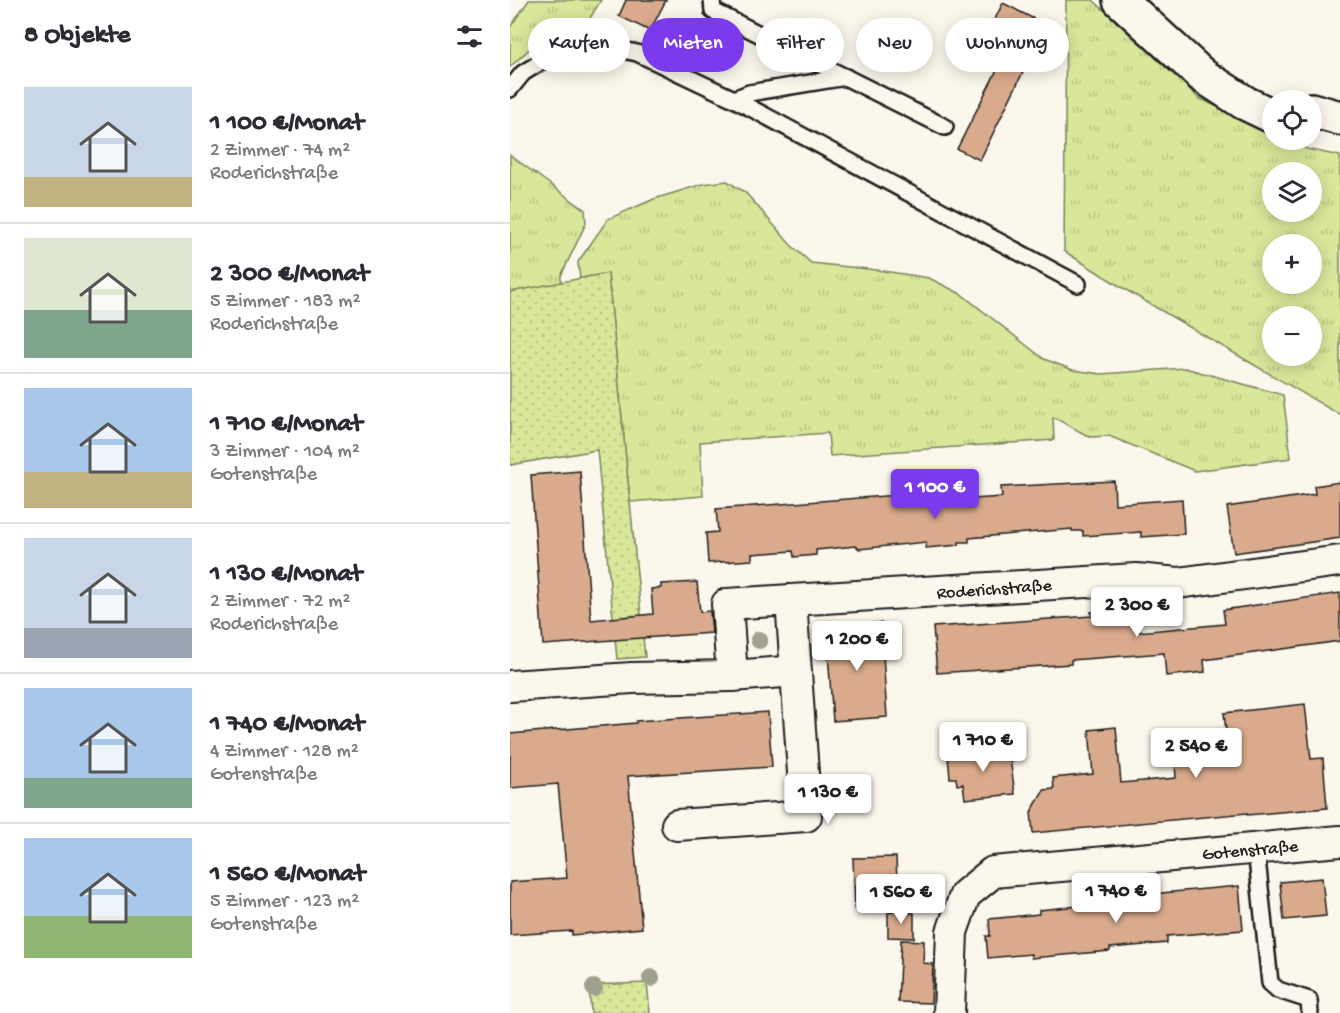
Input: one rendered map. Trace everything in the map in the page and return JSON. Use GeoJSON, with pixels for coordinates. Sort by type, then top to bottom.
{"type":"FeatureCollection","features":[{"type":"Feature","properties":{"kind":"highway"},"geometry":{"type":"LineString","coordinates":[[1120,0],[1203,76],[1262,111]]}},
{"type":"Feature","properties":{"kind":"highway"},"geometry":{"type":"LineString","coordinates":[[1150,0],[1178,28],[1214,57],[1246,80],[1265,90]]}},
{"type":"Feature","properties":{"kind":"highway"},"geometry":{"type":"LineString","coordinates":[[1322,113],[1340,118]]}},
{"type":"Feature","properties":{"kind":"highway"},"geometry":{"type":"LineString","coordinates":[[1322,132],[1340,136]]}},
{"type":"Feature","properties":{"kind":"street","name":"Roderichstraße"},"geometry":{"type":"LineString","coordinates":[[732,676],[727,604],[1136,579],[1178,583],[1340,561]]}},
{"type":"Feature","properties":{"kind":"street"},"geometry":{"type":"LineString","coordinates":[[677,825],[806,816],[791,600]]}},
{"type":"Feature","properties":{"kind":"street"},"geometry":{"type":"LineString","coordinates":[[510,686],[796,671]]}},
{"type":"Feature","properties":{"kind":"street","name":"Gotenstraße"},"geometry":{"type":"LineString","coordinates":[[949,1013],[952,932],[965,895],[993,872],[1340,841]]}},
{"type":"Feature","properties":{"kind":"lane"},"geometry":{"type":"LineString","coordinates":[[712,0],[713,11],[945,127]]}},
{"type":"Feature","properties":{"kind":"lane"},"geometry":{"type":"LineString","coordinates":[[510,89],[524,73],[552,55],[580,46],[608,47],[637,53],[734,99],[1078,284]]}},
{"type":"Feature","properties":{"kind":"lane"},"geometry":{"type":"LineString","coordinates":[[734,99],[749,93],[846,77]]}},
{"type":"Feature","properties":{"kind":"lane"},"geometry":{"type":"LineString","coordinates":[[1256,849],[1270,983],[1278,990],[1308,1000],[1310,1013]]}},
{"type":"Feature","properties":{"kind":"green space"},"geometry":{"type":"Polygon","coordinates":[[[529,0],[601,0],[590,18],[528,18],[528,50],[510,67],[510,27],[529,0]]]}},
{"type":"Feature","properties":{"kind":"green space"},"geometry":{"type":"Polygon","coordinates":[[[1066,0],[1093,0],[1199,98],[1262,128],[1262,150],[1312,150],[1340,156],[1340,415],[1121,287],[1064,251],[1065,72],[1069,72],[1069,18],[1066,18],[1066,0]]]}},
{"type":"Feature","properties":{"kind":"green space"},"geometry":{"type":"Polygon","coordinates":[[[510,155],[585,210],[586,223],[561,276],[561,283],[510,292],[510,155]]]}},
{"type":"Feature","properties":{"kind":"green space"},"geometry":{"type":"Polygon","coordinates":[[[727,181],[746,193],[790,244],[811,263],[929,278],[961,294],[1044,359],[1073,370],[1101,374],[1185,368],[1283,395],[1291,458],[1195,471],[1109,436],[1090,437],[1053,417],[1054,440],[830,456],[828,433],[700,442],[703,496],[630,502],[608,274],[580,279],[578,262],[608,219],[654,199],[703,184],[727,181]]]}},
{"type":"Feature","properties":{"kind":"green space"},"geometry":{"type":"Polygon","coordinates":[[[608,273],[645,657],[617,659],[597,450],[510,465],[510,292],[608,273]]]}},
{"type":"Feature","properties":{"kind":"green space"},"geometry":{"type":"Polygon","coordinates":[[[647,983],[650,1013],[591,1013],[589,985],[647,983]]]}},
{"type":"Feature","properties":{"kind":"building"},"geometry":{"type":"Polygon","coordinates":[[[626,0],[666,0],[657,18],[642,18],[642,27],[630,21],[630,18],[619,16],[626,0]]]}},
{"type":"Feature","properties":{"kind":"building"},"geometry":{"type":"Polygon","coordinates":[[[1003,3],[1032,18],[996,18],[1003,3]]]}},
{"type":"Feature","properties":{"kind":"building"},"geometry":{"type":"Polygon","coordinates":[[[996,72],[1023,72],[980,160],[957,149],[996,72]]]}},
{"type":"Feature","properties":{"kind":"building"},"geometry":{"type":"Polygon","coordinates":[[[580,471],[591,620],[653,614],[651,589],[661,588],[661,584],[697,582],[700,612],[710,611],[712,633],[543,645],[531,475],[580,471]]]}},
{"type":"Feature","properties":{"kind":"building"},"geometry":{"type":"Polygon","coordinates":[[[1114,481],[1115,504],[1182,499],[1184,534],[1141,537],[1141,532],[1083,536],[1083,531],[1072,531],[1072,529],[969,538],[969,542],[959,542],[959,545],[926,548],[926,542],[859,549],[856,546],[816,550],[816,555],[794,557],[793,551],[752,554],[752,560],[708,563],[706,533],[718,532],[716,509],[911,494],[911,497],[944,495],[944,501],[1002,497],[1001,487],[1114,481]]]}},
{"type":"Feature","properties":{"kind":"building"},"geometry":{"type":"Polygon","coordinates":[[[1340,482],[1340,538],[1234,553],[1227,507],[1315,494],[1314,486],[1340,482]]]}},
{"type":"Feature","properties":{"kind":"building"},"geometry":{"type":"Polygon","coordinates":[[[1340,593],[1340,641],[1204,660],[1205,672],[1166,676],[1164,653],[1071,660],[1071,664],[937,673],[933,627],[1092,616],[1091,612],[1136,608],[1138,632],[1225,624],[1223,610],[1340,593]]]}},
{"type":"Feature","properties":{"kind":"building"},"geometry":{"type":"Polygon","coordinates":[[[881,623],[887,717],[833,721],[826,627],[881,623]]]}},
{"type":"Feature","properties":{"kind":"building"},"geometry":{"type":"Polygon","coordinates":[[[1305,704],[1311,759],[1323,758],[1327,808],[1033,833],[1031,812],[1044,790],[1054,789],[1053,778],[1093,774],[1089,730],[1116,727],[1121,783],[1176,778],[1175,762],[1229,757],[1224,713],[1305,704]]]}},
{"type":"Feature","properties":{"kind":"building"},"geometry":{"type":"Polygon","coordinates":[[[768,712],[772,767],[628,776],[642,928],[572,935],[572,931],[510,935],[510,882],[567,878],[558,784],[510,788],[510,734],[636,723],[636,721],[768,712]]]}},
{"type":"Feature","properties":{"kind":"building"},"geometry":{"type":"Polygon","coordinates":[[[989,749],[989,753],[1009,751],[1015,794],[965,799],[963,784],[957,785],[956,778],[950,778],[948,756],[963,755],[963,751],[989,749]]]}},
{"type":"Feature","properties":{"kind":"building"},"geometry":{"type":"Polygon","coordinates":[[[896,857],[898,907],[855,909],[853,858],[896,857]]]}},
{"type":"Feature","properties":{"kind":"building"},"geometry":{"type":"Polygon","coordinates":[[[1322,878],[1326,916],[1284,920],[1280,882],[1322,878]]]}},
{"type":"Feature","properties":{"kind":"building"},"geometry":{"type":"Polygon","coordinates":[[[1239,886],[1243,930],[1167,936],[1167,943],[1110,948],[1110,951],[1031,958],[1031,954],[988,958],[986,936],[990,936],[989,919],[1039,914],[1039,910],[1118,902],[1117,897],[1239,886]]]}},
{"type":"Feature","properties":{"kind":"building"},"geometry":{"type":"Polygon","coordinates":[[[888,912],[914,913],[914,938],[888,937],[888,912]]]}},
{"type":"Feature","properties":{"kind":"building"},"geometry":{"type":"Polygon","coordinates":[[[901,940],[924,941],[923,963],[933,964],[931,1003],[898,1002],[901,940]]]}}]}
